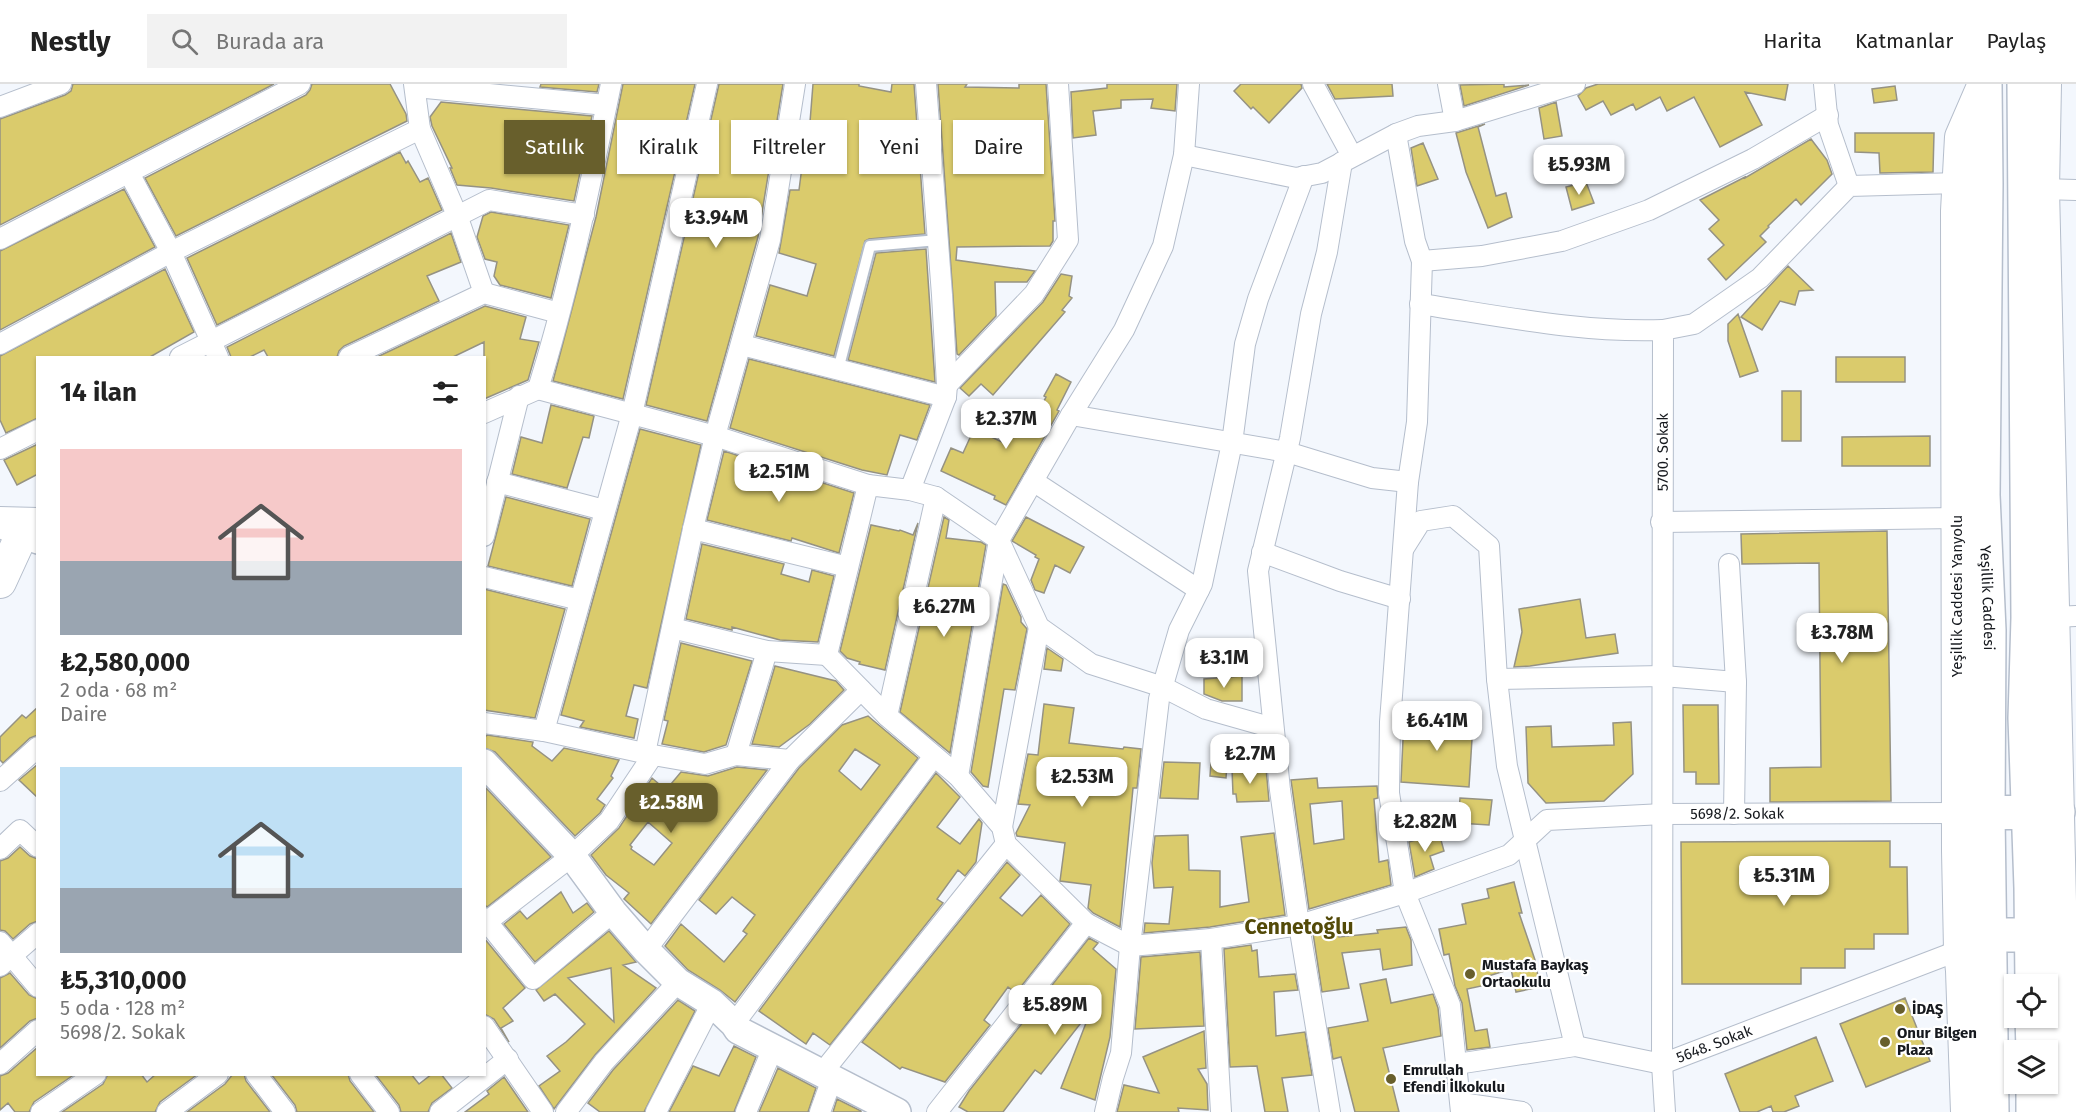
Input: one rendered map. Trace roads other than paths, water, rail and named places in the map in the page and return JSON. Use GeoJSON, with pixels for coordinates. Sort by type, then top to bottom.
{"type":"FeatureCollection","features":[{"type":"Feature","properties":{"kind":"highway","name":"Yeşillik Caddesi"},"geometry":{"type":"LineString","coordinates":[[1984,84],[1986,196],[1983,495],[1989,630],[1973,813],[1991,935],[1992,1112]]}},
{"type":"Feature","properties":{"kind":"highway"},"geometry":{"type":"LineString","coordinates":[[2024,84],[2028,618],[2025,718],[2043,812],[2046,939],[2035,974]]}},
{"type":"Feature","properties":{"kind":"highway"},"geometry":{"type":"LineString","coordinates":[[1973,813],[2043,812]]}},
{"type":"Feature","properties":{"kind":"highway"},"geometry":{"type":"LineString","coordinates":[[1960,950],[1991,935],[2046,939]]}},
{"type":"Feature","properties":{"kind":"highway"},"geometry":{"type":"LineString","coordinates":[[2033,1094],[2033,1112]]}},
{"type":"Feature","properties":{"kind":"main road","name":"Yeşillik Caddesi Yanyolu"},"geometry":{"type":"LineString","coordinates":[[1967,1112],[1960,950],[1973,813],[1956,518],[1959,183],[1961,137],[1984,84]]}},
{"type":"Feature","properties":{"kind":"main road"},"geometry":{"type":"LineString","coordinates":[[2045,84],[2043,189],[2065,616],[2043,812],[2068,894],[2046,939],[2060,1112]]}},
{"type":"Feature","properties":{"kind":"main road"},"geometry":{"type":"LineString","coordinates":[[0,582],[19,527]]}},
{"type":"Feature","properties":{"kind":"main road"},"geometry":{"type":"LineString","coordinates":[[486,766],[572,856],[613,912],[678,982],[712,1003],[735,1024],[738,1030],[897,1112]]}},
{"type":"Feature","properties":{"kind":"street"},"geometry":{"type":"LineString","coordinates":[[0,107],[61,84]]}},
{"type":"Feature","properties":{"kind":"street"},"geometry":{"type":"LineString","coordinates":[[0,239],[300,84]]}},
{"type":"Feature","properties":{"kind":"street"},"geometry":{"type":"LineString","coordinates":[[538,389],[584,215],[611,84]]}},
{"type":"Feature","properties":{"kind":"street"},"geometry":{"type":"LineString","coordinates":[[544,731],[632,414],[707,84]]}},
{"type":"Feature","properties":{"kind":"street"},"geometry":{"type":"LineString","coordinates":[[613,912],[532,979],[486,921],[572,856],[609,821],[649,754],[693,529],[715,436],[770,240],[795,84]]}},
{"type":"Feature","properties":{"kind":"street"},"geometry":{"type":"LineString","coordinates":[[926,84],[938,240],[946,391]]}},
{"type":"Feature","properties":{"kind":"street"},"geometry":{"type":"LineString","coordinates":[[909,490],[946,391],[1034,294],[1068,240],[1058,84]]}},
{"type":"Feature","properties":{"kind":"street"},"geometry":{"type":"LineString","coordinates":[[958,776],[999,540],[1071,415],[1125,330],[1163,246],[1184,155],[1189,84]]}},
{"type":"Feature","properties":{"kind":"street"},"geometry":{"type":"LineString","coordinates":[[1313,84],[1347,159],[1311,314],[1287,452],[1258,571],[1273,728],[1299,925],[1330,1112]]}},
{"type":"Feature","properties":{"kind":"street"},"geometry":{"type":"LineString","coordinates":[[1448,84],[1455,121]]}},
{"type":"Feature","properties":{"kind":"street"},"geometry":{"type":"LineString","coordinates":[[1824,84],[1828,125],[1849,186]]}},
{"type":"Feature","properties":{"kind":"street"},"geometry":{"type":"LineString","coordinates":[[484,292],[457,215],[420,129],[415,85],[531,90],[606,105]]}},
{"type":"Feature","properties":{"kind":"street"},"geometry":{"type":"LineString","coordinates":[[1184,155],[1296,178],[1322,173],[1396,134],[1418,126],[1455,121],[1569,85]]}},
{"type":"Feature","properties":{"kind":"street"},"geometry":{"type":"LineString","coordinates":[[1422,261],[1482,256],[1562,241],[1649,210],[1753,159],[1828,114]]}},
{"type":"Feature","properties":{"kind":"street"},"geometry":{"type":"LineString","coordinates":[[0,344],[171,252],[420,129]]}},
{"type":"Feature","properties":{"kind":"street"},"geometry":{"type":"LineString","coordinates":[[1396,134],[1415,241],[1422,261],[1417,422],[1408,482],[1390,722],[1389,793],[1405,893],[1450,1005],[1461,1107],[1522,1112]]}},
{"type":"Feature","properties":{"kind":"street"},"geometry":{"type":"LineString","coordinates":[[129,173],[171,252],[214,349]]}},
{"type":"Feature","properties":{"kind":"street"},"geometry":{"type":"LineString","coordinates":[[1105,1112],[1121,1053],[1130,946],[1159,699],[1179,630],[1203,584],[1232,443],[1245,344],[1258,299],[1304,176]]}},
{"type":"Feature","properties":{"kind":"street"},"geometry":{"type":"LineString","coordinates":[[1420,304],[1523,320],[1614,330],[1663,330],[1694,324],[1760,278],[1849,186],[1959,183]]}},
{"type":"Feature","properties":{"kind":"street"},"geometry":{"type":"LineString","coordinates":[[2043,189],[2076,190]]}},
{"type":"Feature","properties":{"kind":"street"},"geometry":{"type":"LineString","coordinates":[[184,356],[214,349],[457,215],[489,200],[584,215]]}},
{"type":"Feature","properties":{"kind":"street"},"geometry":{"type":"LineString","coordinates":[[351,356],[484,292],[559,313]]}},
{"type":"Feature","properties":{"kind":"street","name":"5700. Sokak"},"geometry":{"type":"LineString","coordinates":[[1663,330],[1662,1064],[1665,1112]]}},
{"type":"Feature","properties":{"kind":"street"},"geometry":{"type":"LineString","coordinates":[[742,345],[838,370],[946,391]]}},
{"type":"Feature","properties":{"kind":"street"},"geometry":{"type":"LineString","coordinates":[[486,413],[538,389],[715,436],[868,485],[936,496],[999,540],[1039,627],[1090,664],[1162,687],[1206,710],[1273,728]]}},
{"type":"Feature","properties":{"kind":"street"},"geometry":{"type":"LineString","coordinates":[[486,528],[519,396]]}},
{"type":"Feature","properties":{"kind":"street"},"geometry":{"type":"LineString","coordinates":[[1071,415],[1287,452],[1372,478],[1408,482]]}},
{"type":"Feature","properties":{"kind":"street"},"geometry":{"type":"LineString","coordinates":[[0,449],[36,431]]}},
{"type":"Feature","properties":{"kind":"street"},"geometry":{"type":"LineString","coordinates":[[1033,481],[1199,591]]}},
{"type":"Feature","properties":{"kind":"street"},"geometry":{"type":"LineString","coordinates":[[497,482],[604,510]]}},
{"type":"Feature","properties":{"kind":"street"},"geometry":{"type":"LineString","coordinates":[[827,655],[868,485]]}},
{"type":"Feature","properties":{"kind":"street"},"geometry":{"type":"LineString","coordinates":[[887,716],[936,496]]}},
{"type":"Feature","properties":{"kind":"street"},"geometry":{"type":"LineString","coordinates":[[1403,551],[1421,521],[1453,516],[1489,546],[1497,680],[1507,766],[1575,1046]]}},
{"type":"Feature","properties":{"kind":"street"},"geometry":{"type":"LineString","coordinates":[[1661,522],[1956,518]]}},
{"type":"Feature","properties":{"kind":"street"},"geometry":{"type":"LineString","coordinates":[[693,529],[848,567]]}},
{"type":"Feature","properties":{"kind":"street"},"geometry":{"type":"LineString","coordinates":[[1262,552],[1340,581],[1400,599]]}},
{"type":"Feature","properties":{"kind":"street"},"geometry":{"type":"LineString","coordinates":[[1729,564],[1736,682],[1734,814]]}},
{"type":"Feature","properties":{"kind":"street"},"geometry":{"type":"LineString","coordinates":[[486,577],[580,600]]}},
{"type":"Feature","properties":{"kind":"street"},"geometry":{"type":"LineString","coordinates":[[820,1112],[827,1076],[1004,835],[1039,627]]}},
{"type":"Feature","properties":{"kind":"street"},"geometry":{"type":"LineString","coordinates":[[672,628],[767,651],[827,655],[887,716],[958,776],[1004,835],[1086,923],[1130,946]]}},
{"type":"Feature","properties":{"kind":"street"},"geometry":{"type":"LineString","coordinates":[[736,755],[767,651]]}},
{"type":"Feature","properties":{"kind":"street"},"geometry":{"type":"LineString","coordinates":[[1497,680],[1663,675],[1736,682]]}},
{"type":"Feature","properties":{"kind":"street"},"geometry":{"type":"LineString","coordinates":[[646,950],[790,760],[861,690]]}},
{"type":"Feature","properties":{"kind":"street"},"geometry":{"type":"LineString","coordinates":[[486,723],[544,731],[705,764],[736,755],[790,760]]}},
{"type":"Feature","properties":{"kind":"street"},"geometry":{"type":"LineString","coordinates":[[0,781],[36,749]]}},
{"type":"Feature","properties":{"kind":"street"},"geometry":{"type":"LineString","coordinates":[[735,1024],[934,756]]}},
{"type":"Feature","properties":{"kind":"street","name":"5698/2. Sokak"},"geometry":{"type":"LineString","coordinates":[[1130,946],[1211,939],[1299,925],[1405,893],[1509,855],[1547,820],[1663,814],[1973,813]]}},
{"type":"Feature","properties":{"kind":"street"},"geometry":{"type":"LineString","coordinates":[[0,849],[20,830],[36,845]]}},
{"type":"Feature","properties":{"kind":"street"},"geometry":{"type":"LineString","coordinates":[[937,1112],[1086,923]]}},
{"type":"Feature","properties":{"kind":"street"},"geometry":{"type":"LineString","coordinates":[[36,934],[4,954],[36,985]]}},
{"type":"Feature","properties":{"kind":"street"},"geometry":{"type":"LineString","coordinates":[[1211,939],[1220,1112]]}},
{"type":"Feature","properties":{"kind":"street","name":"5648. Sokak"},"geometry":{"type":"LineString","coordinates":[[1457,1064],[1575,1046],[1662,1064],[1960,950]]}},
{"type":"Feature","properties":{"kind":"street"},"geometry":{"type":"LineString","coordinates":[[566,1112],[604,1062],[678,982]]}},
{"type":"Feature","properties":{"kind":"street"},"geometry":{"type":"LineString","coordinates":[[656,1112],[712,1003]]}},
{"type":"Feature","properties":{"kind":"street"},"geometry":{"type":"LineString","coordinates":[[486,1029],[543,1112]]}},
{"type":"Feature","properties":{"kind":"street"},"geometry":{"type":"LineString","coordinates":[[0,1064],[36,1032]]}},
{"type":"Feature","properties":{"kind":"street"},"geometry":{"type":"LineString","coordinates":[[746,1112],[773,1048]]}},
{"type":"Feature","properties":{"kind":"street"},"geometry":{"type":"LineString","coordinates":[[440,1112],[508,1059]]}},
{"type":"Feature","properties":{"kind":"street"},"geometry":{"type":"LineString","coordinates":[[41,1112],[93,1076]]}},
{"type":"Feature","properties":{"kind":"street"},"geometry":{"type":"LineString","coordinates":[[172,1111],[216,1076]]}},
{"type":"Feature","properties":{"kind":"street"},"geometry":{"type":"LineString","coordinates":[[258,1076],[285,1112]]}},
{"type":"Feature","properties":{"kind":"street"},"geometry":{"type":"LineString","coordinates":[[362,1076],[389,1112]]}},
{"type":"Feature","properties":{"kind":"lane"},"geometry":{"type":"LineString","coordinates":[[838,370],[870,246],[938,240]]}},
{"type":"Feature","properties":{"kind":"place","name":"Mustafa Baykaş Ortaokulu"},"geometry":{"type":"Point","coordinates":[1470,974]}},
{"type":"Feature","properties":{"kind":"place","name":"İDAŞ"},"geometry":{"type":"Point","coordinates":[1900,1009]}},
{"type":"Feature","properties":{"kind":"place","name":"Onur Bilgen Plaza"},"geometry":{"type":"Point","coordinates":[1885,1042]}},
{"type":"Feature","properties":{"kind":"place","name":"Emrullah Efendi İlkokulu"},"geometry":{"type":"Point","coordinates":[1391,1079]}},
{"type":"Feature","properties":{"kind":"district","name":"Cennetoğlu"},"geometry":{"type":"Point","coordinates":[1299,927]}}]}
